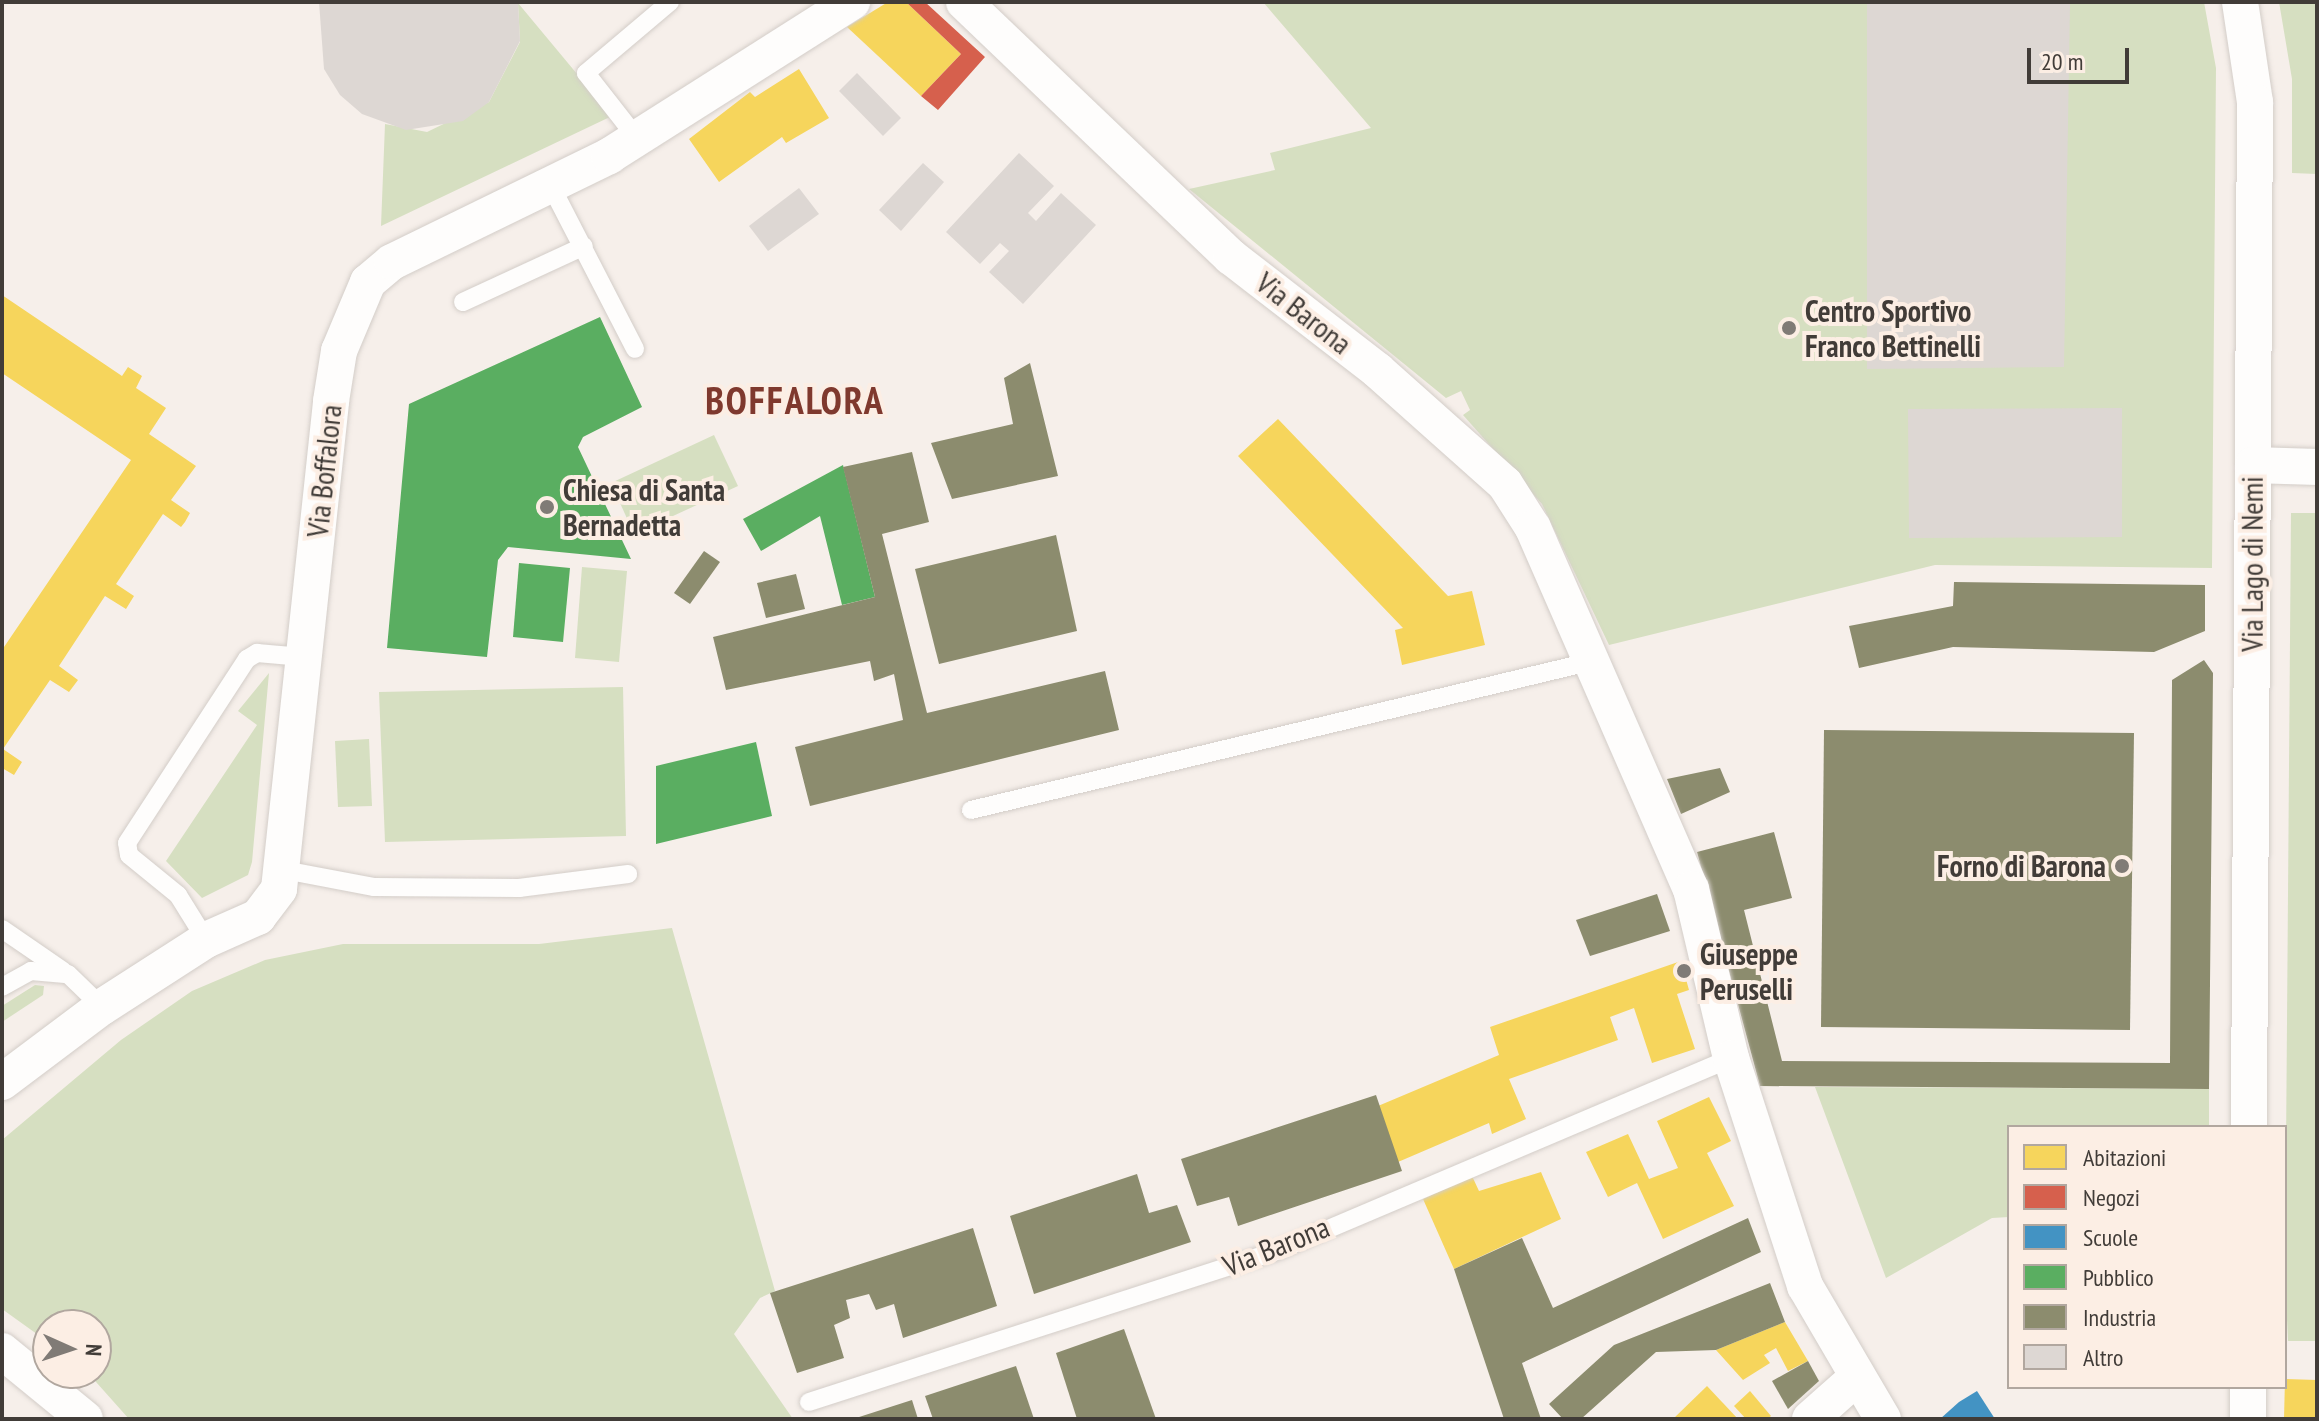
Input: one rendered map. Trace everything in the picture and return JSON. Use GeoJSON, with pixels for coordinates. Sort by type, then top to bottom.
{"type":"FeatureCollection","features":[{"type":"Feature","properties":{"kind":"street","name":"Via Boffalora"},"geometry":{"type":"LineString","coordinates":[[3,1079],[102,1007],[206,940],[271,905],[284,870],[331,401],[355,307],[392,262],[552,188],[852,2]]}},
{"type":"Feature","properties":{"kind":"street","name":"Via Barona"},"geometry":{"type":"LineString","coordinates":[[964,2],[1231,257],[1377,370],[1505,484],[1533,528],[1589,662],[1691,889],[1731,1058],[1805,1286],[1855,1379],[1883,1419]]}},
{"type":"Feature","properties":{"kind":"street","name":"Via Lago di Nemi"},"geometry":{"type":"LineString","coordinates":[[2240,2],[2255,102],[2249,1125]]}},
{"type":"Feature","properties":{"kind":"street"},"geometry":{"type":"LineString","coordinates":[[2253,465],[2317,467]]}},
{"type":"Feature","properties":{"kind":"street"},"geometry":{"type":"LineString","coordinates":[[2,1351],[85,1419]]}},
{"type":"Feature","properties":{"kind":"street"},"geometry":{"type":"LineString","coordinates":[[1810,1419],[1855,1379]]}},
{"type":"Feature","properties":{"kind":"street"},"geometry":{"type":"LineString","coordinates":[[2248,1389],[2248,1419]]}},
{"type":"Feature","properties":{"kind":"lane"},"geometry":{"type":"LineString","coordinates":[[636,137],[586,73],[668,3]]}},
{"type":"Feature","properties":{"kind":"lane"},"geometry":{"type":"LineString","coordinates":[[552,188],[635,349]]}},
{"type":"Feature","properties":{"kind":"lane"},"geometry":{"type":"LineString","coordinates":[[463,302],[584,246]]}},
{"type":"Feature","properties":{"kind":"lane"},"geometry":{"type":"LineString","coordinates":[[206,940],[178,895],[129,855],[127,843],[247,659],[257,653],[303,657]]}},
{"type":"Feature","properties":{"kind":"lane"},"geometry":{"type":"LineString","coordinates":[[971,810],[1589,662]]}},
{"type":"Feature","properties":{"kind":"lane"},"geometry":{"type":"LineString","coordinates":[[284,870],[389,888],[519,888],[628,874]]}},
{"type":"Feature","properties":{"kind":"lane"},"geometry":{"type":"LineString","coordinates":[[2,929],[68,974],[102,1007]]}},
{"type":"Feature","properties":{"kind":"lane"},"geometry":{"type":"LineString","coordinates":[[2,987],[31,971],[68,974]]}},
{"type":"Feature","properties":{"kind":"lane","name":"Via Barona"},"geometry":{"type":"LineString","coordinates":[[809,1402],[1279,1250],[1731,1058]]}},
{"type":"Feature","properties":{"kind":"green space","name":"Centro Sportivo Franco Bettinelli"},"geometry":{"type":"Polygon","coordinates":[[[1263,2],[2204,2],[2216,68],[2212,568],[1935,565],[1609,645],[1542,504],[1463,415],[1470,410],[1461,391],[1446,398],[1189,189],[1275,170],[1270,153],[1371,128],[1263,2]]]}},
{"type":"Feature","properties":{"kind":"green space"},"geometry":{"type":"Polygon","coordinates":[[[2279,2],[2317,2],[2317,174],[2292,173],[2292,79],[2279,2]]]}},
{"type":"Feature","properties":{"kind":"green space"},"geometry":{"type":"Polygon","coordinates":[[[518,3],[612,116],[381,226],[385,124],[427,132],[489,102],[520,42],[518,3]]]}},
{"type":"Feature","properties":{"kind":"green space"},"geometry":{"type":"Polygon","coordinates":[[[714,435],[738,486],[634,534],[611,483],[714,435]]]}},
{"type":"Feature","properties":{"kind":"green space"},"geometry":{"type":"Polygon","coordinates":[[[2291,513],[2317,513],[2317,1341],[2288,1341],[2286,1125],[2291,513]]]}},
{"type":"Feature","properties":{"kind":"green space"},"geometry":{"type":"Polygon","coordinates":[[[582,567],[627,571],[619,662],[575,658],[582,567]]]}},
{"type":"Feature","properties":{"kind":"green space"},"geometry":{"type":"Polygon","coordinates":[[[269,673],[252,862],[248,875],[202,898],[166,861],[257,725],[238,711],[269,673]]]}},
{"type":"Feature","properties":{"kind":"green space"},"geometry":{"type":"Polygon","coordinates":[[[623,687],[626,836],[385,842],[379,692],[623,687]]]}},
{"type":"Feature","properties":{"kind":"green space"},"geometry":{"type":"Polygon","coordinates":[[[369,739],[372,806],[338,807],[335,741],[369,739]]]}},
{"type":"Feature","properties":{"kind":"green space"},"geometry":{"type":"Polygon","coordinates":[[[672,928],[775,1291],[760,1298],[734,1334],[793,1419],[129,1419],[102,1389],[112,1389],[112,1309],[32,1309],[32,1331],[2,1309],[2,1140],[121,1040],[192,991],[265,960],[343,944],[539,944],[672,928]]]}},
{"type":"Feature","properties":{"kind":"green space"},"geometry":{"type":"Polygon","coordinates":[[[35,985],[44,986],[43,995],[2,1022],[2,1006],[35,985]]]}},
{"type":"Feature","properties":{"kind":"green space"},"geometry":{"type":"Polygon","coordinates":[[[1815,1087],[2209,1089],[2209,1125],[2007,1125],[2007,1217],[1992,1218],[1886,1278],[1815,1087]]]}},
{"type":"Feature","properties":{"kind":"building: Abitazioni"},"geometry":{"type":"Polygon","coordinates":[[[888,2],[906,2],[961,54],[921,96],[847,27],[888,2]]]}},
{"type":"Feature","properties":{"kind":"building: Abitazioni"},"geometry":{"type":"Polygon","coordinates":[[[799,69],[829,118],[786,143],[782,137],[719,182],[689,139],[750,92],[755,97],[799,69]]]}},
{"type":"Feature","properties":{"kind":"building: Abitazioni"},"geometry":{"type":"Polygon","coordinates":[[[2,295],[122,376],[128,367],[142,376],[136,388],[166,408],[149,434],[196,466],[171,500],[190,513],[185,522],[181,527],[163,514],[116,584],[134,596],[126,609],[105,596],[59,666],[78,680],[69,692],[50,680],[3,749],[22,762],[14,775],[2,768],[2,650],[131,460],[2,373],[2,295]]]}},
{"type":"Feature","properties":{"kind":"building: Abitazioni"},"geometry":{"type":"Polygon","coordinates":[[[1278,419],[1448,596],[1472,591],[1485,645],[1402,665],[1395,630],[1403,628],[1238,456],[1278,419]]]}},
{"type":"Feature","properties":{"kind":"building: Abitazioni"},"geometry":{"type":"Polygon","coordinates":[[[1681,961],[1689,990],[1677,994],[1695,1049],[1652,1063],[1634,1008],[1610,1017],[1618,1040],[1509,1079],[1526,1119],[1492,1134],[1489,1123],[1398,1162],[1378,1106],[1499,1055],[1490,1027],[1681,961]]]}},
{"type":"Feature","properties":{"kind":"building: Abitazioni"},"geometry":{"type":"Polygon","coordinates":[[[1709,1097],[1731,1141],[1707,1153],[1734,1206],[1663,1239],[1637,1183],[1608,1197],[1586,1152],[1628,1134],[1649,1179],[1678,1168],[1657,1121],[1709,1097]]]}},
{"type":"Feature","properties":{"kind":"building: Abitazioni"},"geometry":{"type":"Polygon","coordinates":[[[1541,1172],[1561,1219],[1454,1269],[1423,1199],[1472,1176],[1479,1191],[1541,1172]]]}},
{"type":"Feature","properties":{"kind":"building: Abitazioni"},"geometry":{"type":"Polygon","coordinates":[[[1785,1322],[1808,1361],[1788,1371],[1776,1348],[1764,1355],[1770,1363],[1743,1380],[1716,1350],[1785,1322]]]}},
{"type":"Feature","properties":{"kind":"building: Abitazioni"},"geometry":{"type":"Polygon","coordinates":[[[2287,1379],[2317,1380],[2317,1419],[2284,1419],[2287,1379]]]}},
{"type":"Feature","properties":{"kind":"building: Abitazioni"},"geometry":{"type":"Polygon","coordinates":[[[1707,1386],[1738,1419],[1673,1419],[1707,1386]]]}},
{"type":"Feature","properties":{"kind":"building: Abitazioni"},"geometry":{"type":"Polygon","coordinates":[[[1750,1391],[1771,1416],[1767,1419],[1746,1419],[1734,1406],[1750,1391]]]}},
{"type":"Feature","properties":{"kind":"building: Negozi"},"geometry":{"type":"Polygon","coordinates":[[[906,2],[925,2],[985,57],[938,110],[921,96],[961,54],[906,2]]]}},
{"type":"Feature","properties":{"kind":"building: Scuole"},"geometry":{"type":"Polygon","coordinates":[[[1977,1391],[1995,1419],[1940,1419],[1959,1402],[1977,1391]]]}},
{"type":"Feature","properties":{"kind":"building: Pubblico"},"geometry":{"type":"Polygon","coordinates":[[[600,317],[642,407],[583,437],[578,447],[631,559],[508,547],[498,560],[487,657],[387,648],[409,404],[600,317]]]}},
{"type":"Feature","properties":{"kind":"building: Pubblico"},"geometry":{"type":"Polygon","coordinates":[[[843,465],[875,597],[842,605],[820,516],[761,551],[743,519],[843,465]]]}},
{"type":"Feature","properties":{"kind":"building: Pubblico"},"geometry":{"type":"Polygon","coordinates":[[[519,563],[570,568],[563,642],[513,637],[519,563]]]}},
{"type":"Feature","properties":{"kind":"building: Pubblico"},"geometry":{"type":"Polygon","coordinates":[[[756,742],[772,816],[656,844],[656,766],[756,742]]]}},
{"type":"Feature","properties":{"kind":"building: Industria"},"geometry":{"type":"Polygon","coordinates":[[[1030,363],[1058,476],[952,499],[931,443],[1013,424],[1004,378],[1030,363]]]}},
{"type":"Feature","properties":{"kind":"building: Industria"},"geometry":{"type":"Polygon","coordinates":[[[912,452],[929,522],[882,534],[927,713],[1105,671],[1119,730],[810,806],[795,747],[903,720],[894,674],[874,681],[870,661],[726,690],[713,637],[875,597],[843,467],[912,452]]]}},
{"type":"Feature","properties":{"kind":"building: Industria"},"geometry":{"type":"Polygon","coordinates":[[[1056,535],[1077,631],[939,664],[915,569],[1056,535]]]}},
{"type":"Feature","properties":{"kind":"building: Industria"},"geometry":{"type":"Polygon","coordinates":[[[704,551],[720,562],[690,604],[674,593],[704,551]]]}},
{"type":"Feature","properties":{"kind":"building: Industria"},"geometry":{"type":"Polygon","coordinates":[[[796,574],[805,609],[766,618],[757,583],[796,574]]]}},
{"type":"Feature","properties":{"kind":"building: Industria"},"geometry":{"type":"Polygon","coordinates":[[[1954,582],[2205,585],[2205,631],[2154,652],[1953,647],[1859,668],[1849,626],[1953,606],[1954,582]]]}},
{"type":"Feature","properties":{"kind":"building: Industria"},"geometry":{"type":"Polygon","coordinates":[[[2204,660],[2213,673],[2209,1089],[1760,1086],[1697,852],[1774,832],[1792,898],[1744,910],[1782,1061],[2170,1063],[2172,680],[2204,660]]]}},
{"type":"Feature","properties":{"kind":"building: Industria"},"geometry":{"type":"Polygon","coordinates":[[[1824,730],[2134,733],[2130,1030],[1821,1027],[1824,730]]]}},
{"type":"Feature","properties":{"kind":"building: Industria"},"geometry":{"type":"Polygon","coordinates":[[[1720,768],[1730,792],[1681,814],[1667,779],[1720,768]]]}},
{"type":"Feature","properties":{"kind":"building: Industria"},"geometry":{"type":"Polygon","coordinates":[[[1657,894],[1670,931],[1590,956],[1576,920],[1657,894]]]}},
{"type":"Feature","properties":{"kind":"building: Industria"},"geometry":{"type":"Polygon","coordinates":[[[1376,1095],[1402,1171],[1238,1226],[1229,1197],[1197,1206],[1181,1159],[1376,1095]]]}},
{"type":"Feature","properties":{"kind":"building: Industria"},"geometry":{"type":"Polygon","coordinates":[[[1137,1174],[1149,1213],[1177,1205],[1191,1242],[1034,1294],[1010,1216],[1137,1174]]]}},
{"type":"Feature","properties":{"kind":"building: Industria"},"geometry":{"type":"Polygon","coordinates":[[[1748,1218],[1761,1252],[1522,1363],[1541,1419],[1504,1419],[1454,1269],[1522,1238],[1553,1308],[1748,1218]]]}},
{"type":"Feature","properties":{"kind":"building: Industria"},"geometry":{"type":"Polygon","coordinates":[[[973,1228],[997,1306],[903,1338],[894,1304],[876,1310],[869,1294],[846,1300],[850,1318],[834,1325],[844,1358],[797,1373],[770,1293],[973,1228]]]}},
{"type":"Feature","properties":{"kind":"building: Industria"},"geometry":{"type":"Polygon","coordinates":[[[1770,1283],[1785,1322],[1716,1350],[1656,1352],[1581,1419],[1563,1419],[1549,1404],[1614,1345],[1770,1283]]]}},
{"type":"Feature","properties":{"kind":"building: Industria"},"geometry":{"type":"Polygon","coordinates":[[[1124,1329],[1156,1419],[1077,1419],[1056,1353],[1124,1329]]]}},
{"type":"Feature","properties":{"kind":"building: Industria"},"geometry":{"type":"Polygon","coordinates":[[[1808,1361],[1819,1381],[1788,1409],[1772,1381],[1808,1361]]]}},
{"type":"Feature","properties":{"kind":"building: Industria"},"geometry":{"type":"Polygon","coordinates":[[[1016,1366],[1034,1419],[933,1419],[925,1396],[1016,1366]]]}},
{"type":"Feature","properties":{"kind":"building: Industria"},"geometry":{"type":"Polygon","coordinates":[[[912,1400],[918,1419],[856,1419],[856,1418],[912,1400]]]}},
{"type":"Feature","properties":{"kind":"building: Altro"},"geometry":{"type":"Polygon","coordinates":[[[319,2],[518,2],[520,41],[489,102],[463,121],[406,130],[362,114],[340,95],[324,69],[319,2]]]}},
{"type":"Feature","properties":{"kind":"building: Altro"},"geometry":{"type":"Polygon","coordinates":[[[1867,2],[2070,2],[2064,367],[1867,369],[1867,2]]]}},
{"type":"Feature","properties":{"kind":"building: Altro"},"geometry":{"type":"Polygon","coordinates":[[[857,73],[901,118],[883,136],[839,91],[857,73]]]}},
{"type":"Feature","properties":{"kind":"building: Altro"},"geometry":{"type":"Polygon","coordinates":[[[1019,153],[1054,186],[1028,213],[1036,221],[1061,193],[1096,225],[1023,304],[989,272],[1009,251],[1000,243],[980,264],[946,232],[1019,153]]]}},
{"type":"Feature","properties":{"kind":"building: Altro"},"geometry":{"type":"Polygon","coordinates":[[[923,163],[944,182],[901,231],[879,210],[923,163]]]}},
{"type":"Feature","properties":{"kind":"building: Altro"},"geometry":{"type":"Polygon","coordinates":[[[799,188],[819,214],[768,251],[749,226],[799,188]]]}},
{"type":"Feature","properties":{"kind":"building: Altro"},"geometry":{"type":"Polygon","coordinates":[[[2122,408],[2122,537],[1909,538],[1908,409],[2122,408]]]}},
{"type":"Feature","properties":{"kind":"place","name":"Centro Sportivo Franco Bettinelli"},"geometry":{"type":"Point","coordinates":[1789,328]}},
{"type":"Feature","properties":{"kind":"place","name":"Chiesa di Santa Bernadetta"},"geometry":{"type":"Point","coordinates":[547,507]}},
{"type":"Feature","properties":{"kind":"place","name":"Forno di Barona"},"geometry":{"type":"Point","coordinates":[2122,866]}},
{"type":"Feature","properties":{"kind":"place","name":"Giuseppe Peruselli"},"geometry":{"type":"Point","coordinates":[1684,971]}},
{"type":"Feature","properties":{"kind":"district","name":"BOFFALORA"},"geometry":{"type":"Point","coordinates":[795,400]}}]}
